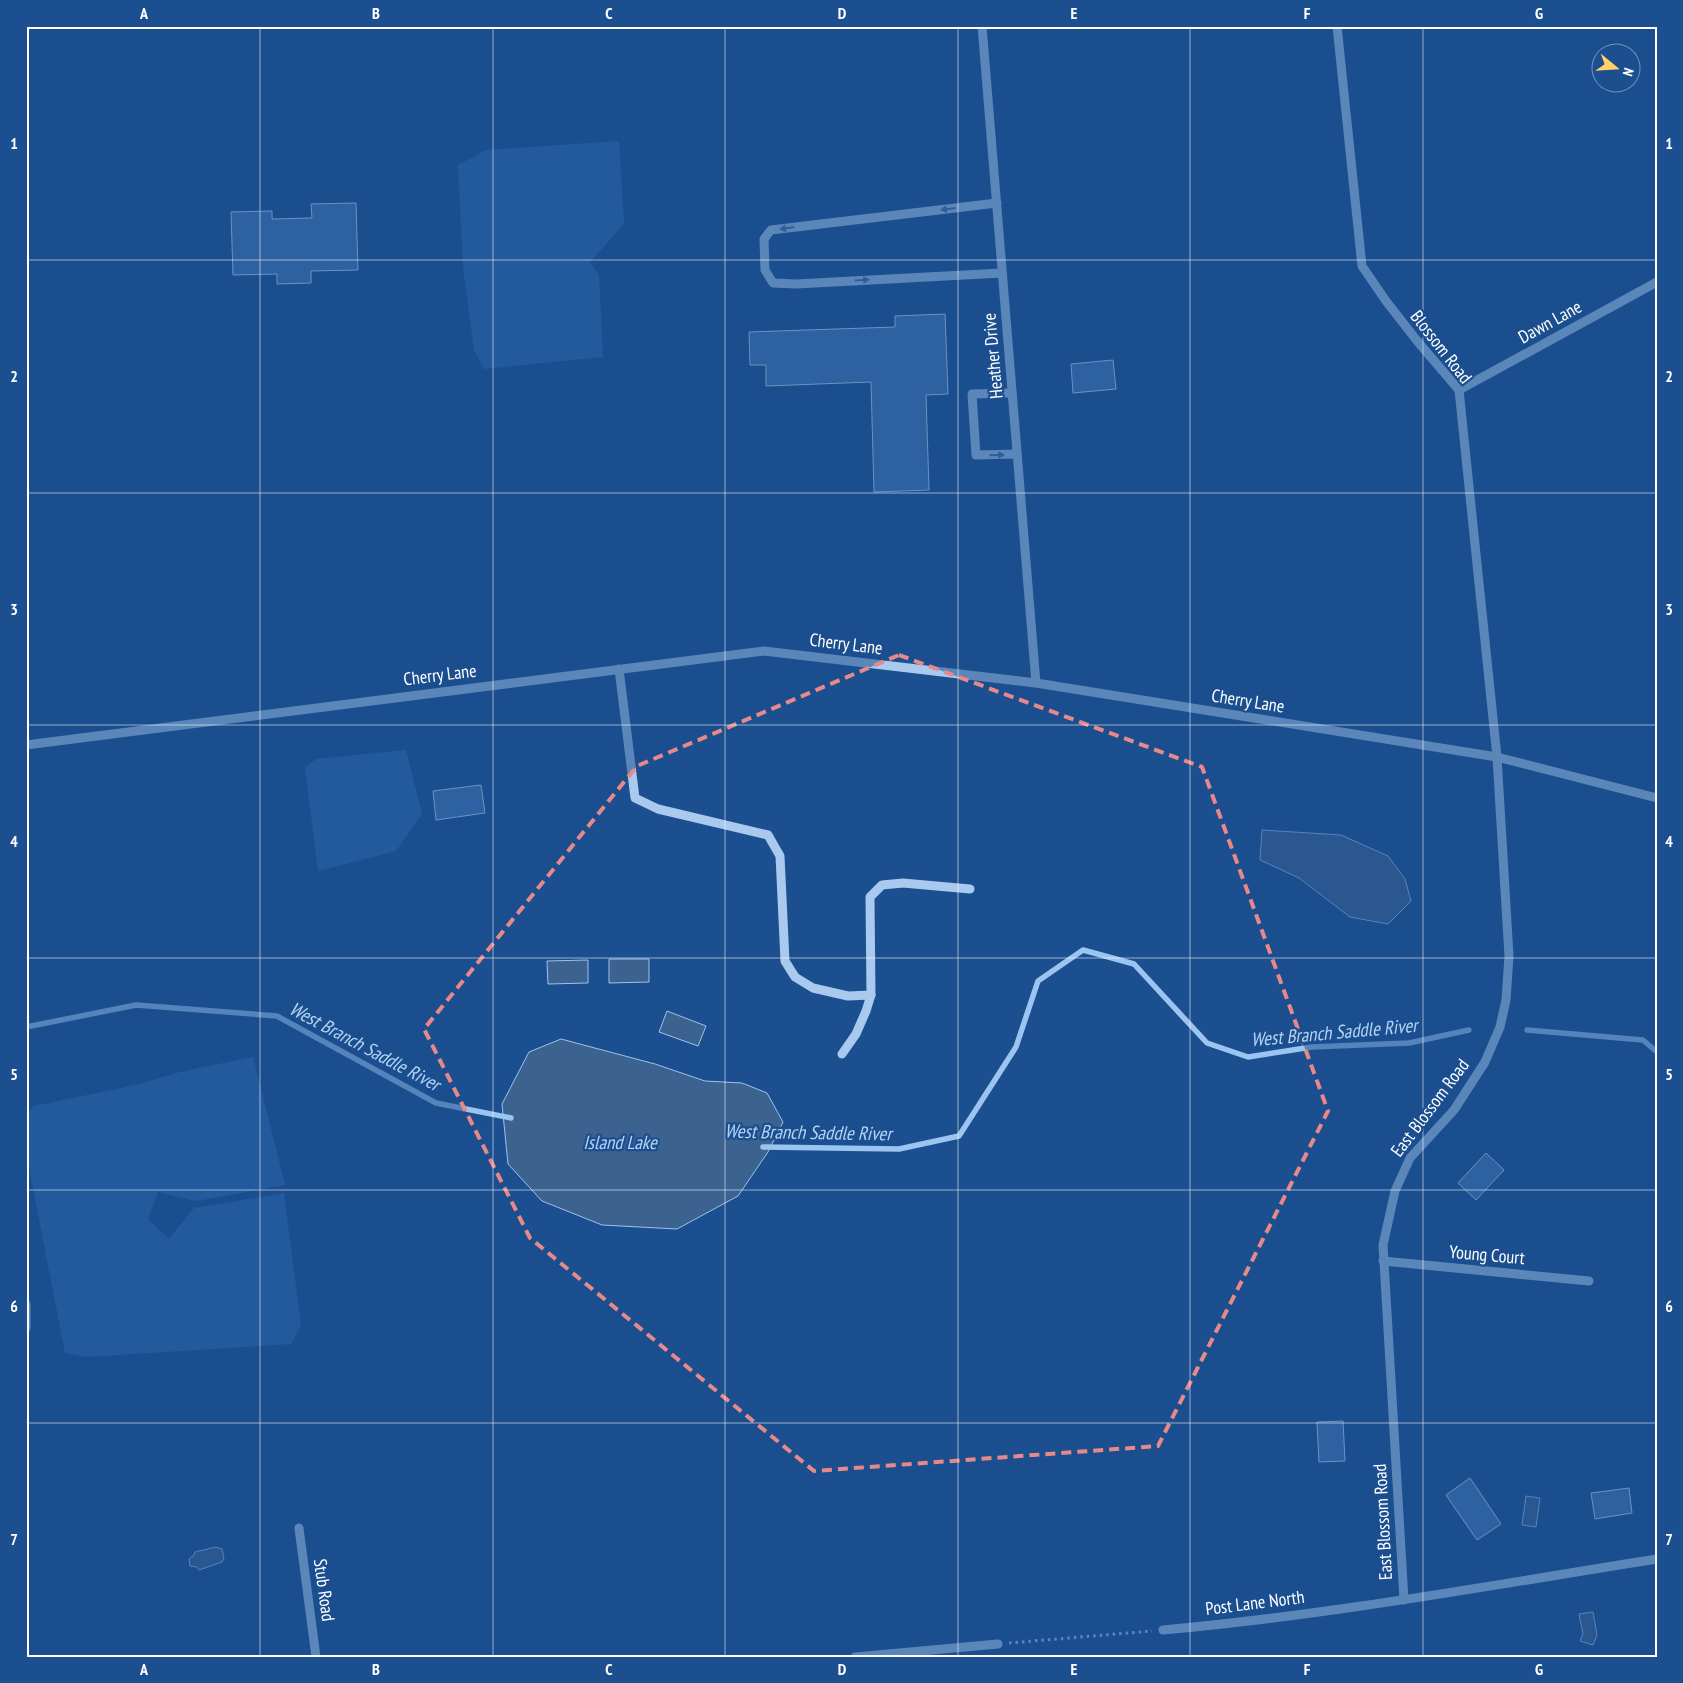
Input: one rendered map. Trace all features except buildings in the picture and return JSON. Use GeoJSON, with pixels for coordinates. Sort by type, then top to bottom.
{"type":"FeatureCollection","features":[{"type":"Feature","properties":{"kind":"street","name":"Heather Drive"},"geometry":{"type":"LineString","coordinates":[[982,26],[1036,683]]}},
{"type":"Feature","properties":{"kind":"street","name":"Blossom Road"},"geometry":{"type":"LineString","coordinates":[[1337,26],[1362,266],[1386,302],[1460,390],[1497,757]]}},
{"type":"Feature","properties":{"kind":"street"},"geometry":{"type":"LineString","coordinates":[[997,204],[771,230],[764,239],[765,270],[773,283],[796,284],[1002,273]]}},
{"type":"Feature","properties":{"kind":"street","name":"Dawn Lane"},"geometry":{"type":"LineString","coordinates":[[1460,390],[1657,282]]}},
{"type":"Feature","properties":{"kind":"street"},"geometry":{"type":"LineString","coordinates":[[1012,393],[972,394],[976,455],[1017,454]]}},
{"type":"Feature","properties":{"kind":"street","name":"Cherry Lane"},"geometry":{"type":"LineString","coordinates":[[26,745],[764,651],[1036,683],[1497,757],[1657,798]]}},
{"type":"Feature","properties":{"kind":"street"},"geometry":{"type":"LineString","coordinates":[[620,669],[635,798],[658,808],[768,835],[780,856],[785,961],[796,976],[813,988],[848,996],[871,995]]}},
{"type":"Feature","properties":{"kind":"street","name":"East Blossom Road"},"geometry":{"type":"LineString","coordinates":[[1404,1600],[1382,1245],[1395,1191],[1410,1158],[1454,1110],[1485,1062],[1500,1027],[1506,1000],[1509,956],[1497,757]]}},
{"type":"Feature","properties":{"kind":"street"},"geometry":{"type":"LineString","coordinates":[[842,1054],[856,1034],[871,995],[870,897],[882,885],[903,883],[970,889]]}},
{"type":"Feature","properties":{"kind":"street","name":"Young Court"},"geometry":{"type":"LineString","coordinates":[[1383,1261],[1589,1280]]}},
{"type":"Feature","properties":{"kind":"street"},"geometry":{"type":"LineString","coordinates":[[26,1304],[26,1328]]}},
{"type":"Feature","properties":{"kind":"street","name":"Stub Road"},"geometry":{"type":"LineString","coordinates":[[299,1528],[316,1657]]}},
{"type":"Feature","properties":{"kind":"street","name":"Post Lane North"},"geometry":{"type":"LineString","coordinates":[[1163,1630],[1404,1600],[1657,1559]]}},
{"type":"Feature","properties":{"kind":"street"},"geometry":{"type":"LineString","coordinates":[[855,1657],[998,1644]]}},
{"type":"Feature","properties":{"kind":"path"},"geometry":{"type":"LineString","coordinates":[[998,1644],[1163,1630]]}},
{"type":"Feature","properties":{"kind":"highlighted area"},"geometry":{"type":"Polygon","coordinates":[[[899,655],[1202,767],[1328,1111],[1158,1446],[814,1471],[530,1238],[424,1029],[637,766],[899,655]]]}},
{"type":"Feature","properties":{"kind":"shaded area"},"geometry":{"type":"Polygon","coordinates":[[[619,141],[624,224],[590,262],[599,276],[603,357],[484,369],[474,350],[463,267],[458,165],[486,150],[619,141]]]}},
{"type":"Feature","properties":{"kind":"shaded area"},"geometry":{"type":"Polygon","coordinates":[[[406,750],[422,814],[396,851],[318,871],[305,768],[316,759],[406,750]]]}},
{"type":"Feature","properties":{"kind":"shaded area"},"geometry":{"type":"Polygon","coordinates":[[[253,1057],[285,1185],[196,1201],[158,1192],[148,1219],[169,1239],[194,1208],[284,1193],[301,1326],[291,1344],[86,1357],[65,1353],[26,1152],[26,1116],[34,1106],[136,1085],[180,1072],[253,1057]]]}},
{"type":"Feature","properties":{"kind":"water"},"geometry":{"type":"Polygon","coordinates":[[[1262,830],[1341,835],[1388,856],[1405,879],[1411,901],[1388,924],[1350,917],[1299,878],[1260,860],[1262,830]]]}},
{"type":"Feature","properties":{"kind":"water"},"geometry":{"type":"Polygon","coordinates":[[[609,959],[649,959],[649,982],[609,983],[609,959]]]}},
{"type":"Feature","properties":{"kind":"water"},"geometry":{"type":"Polygon","coordinates":[[[588,960],[588,983],[548,984],[547,961],[588,960]]]}},
{"type":"Feature","properties":{"kind":"water"},"geometry":{"type":"Polygon","coordinates":[[[667,1011],[706,1026],[698,1046],[659,1032],[667,1011]]]}},
{"type":"Feature","properties":{"kind":"water","name":"Island Lake"},"geometry":{"type":"Polygon","coordinates":[[[561,1039],[655,1064],[705,1081],[742,1083],[767,1093],[783,1122],[768,1152],[738,1196],[677,1229],[602,1225],[542,1201],[508,1164],[502,1104],[529,1052],[561,1039]]]}},
{"type":"Feature","properties":{"kind":"water"},"geometry":{"type":"Polygon","coordinates":[[[1526,1496],[1540,1498],[1536,1527],[1522,1525],[1526,1496]]]}},
{"type":"Feature","properties":{"kind":"water"},"geometry":{"type":"Polygon","coordinates":[[[216,1547],[222,1549],[224,1558],[222,1562],[199,1570],[197,1567],[190,1566],[189,1559],[195,1552],[216,1547]]]}},
{"type":"Feature","properties":{"kind":"water"},"geometry":{"type":"Polygon","coordinates":[[[1593,1612],[1597,1635],[1593,1645],[1580,1641],[1583,1634],[1579,1614],[1593,1612]]]}},
{"type":"Feature","properties":{"kind":"waterway","name":"West Branch Saddle River"},"geometry":{"type":"LineString","coordinates":[[763,1147],[899,1149],[959,1136],[1016,1047],[1038,981],[1083,950],[1134,964],[1207,1043],[1248,1057],[1312,1047],[1409,1043],[1469,1030]]}},
{"type":"Feature","properties":{"kind":"waterway","name":"West Branch Saddle River"},"geometry":{"type":"LineString","coordinates":[[26,1027],[136,1005],[277,1016],[436,1103],[511,1118]]}},
{"type":"Feature","properties":{"kind":"waterway","name":"West Branch Saddle River"},"geometry":{"type":"LineString","coordinates":[[1527,1030],[1643,1040],[1657,1052]]}}]}
